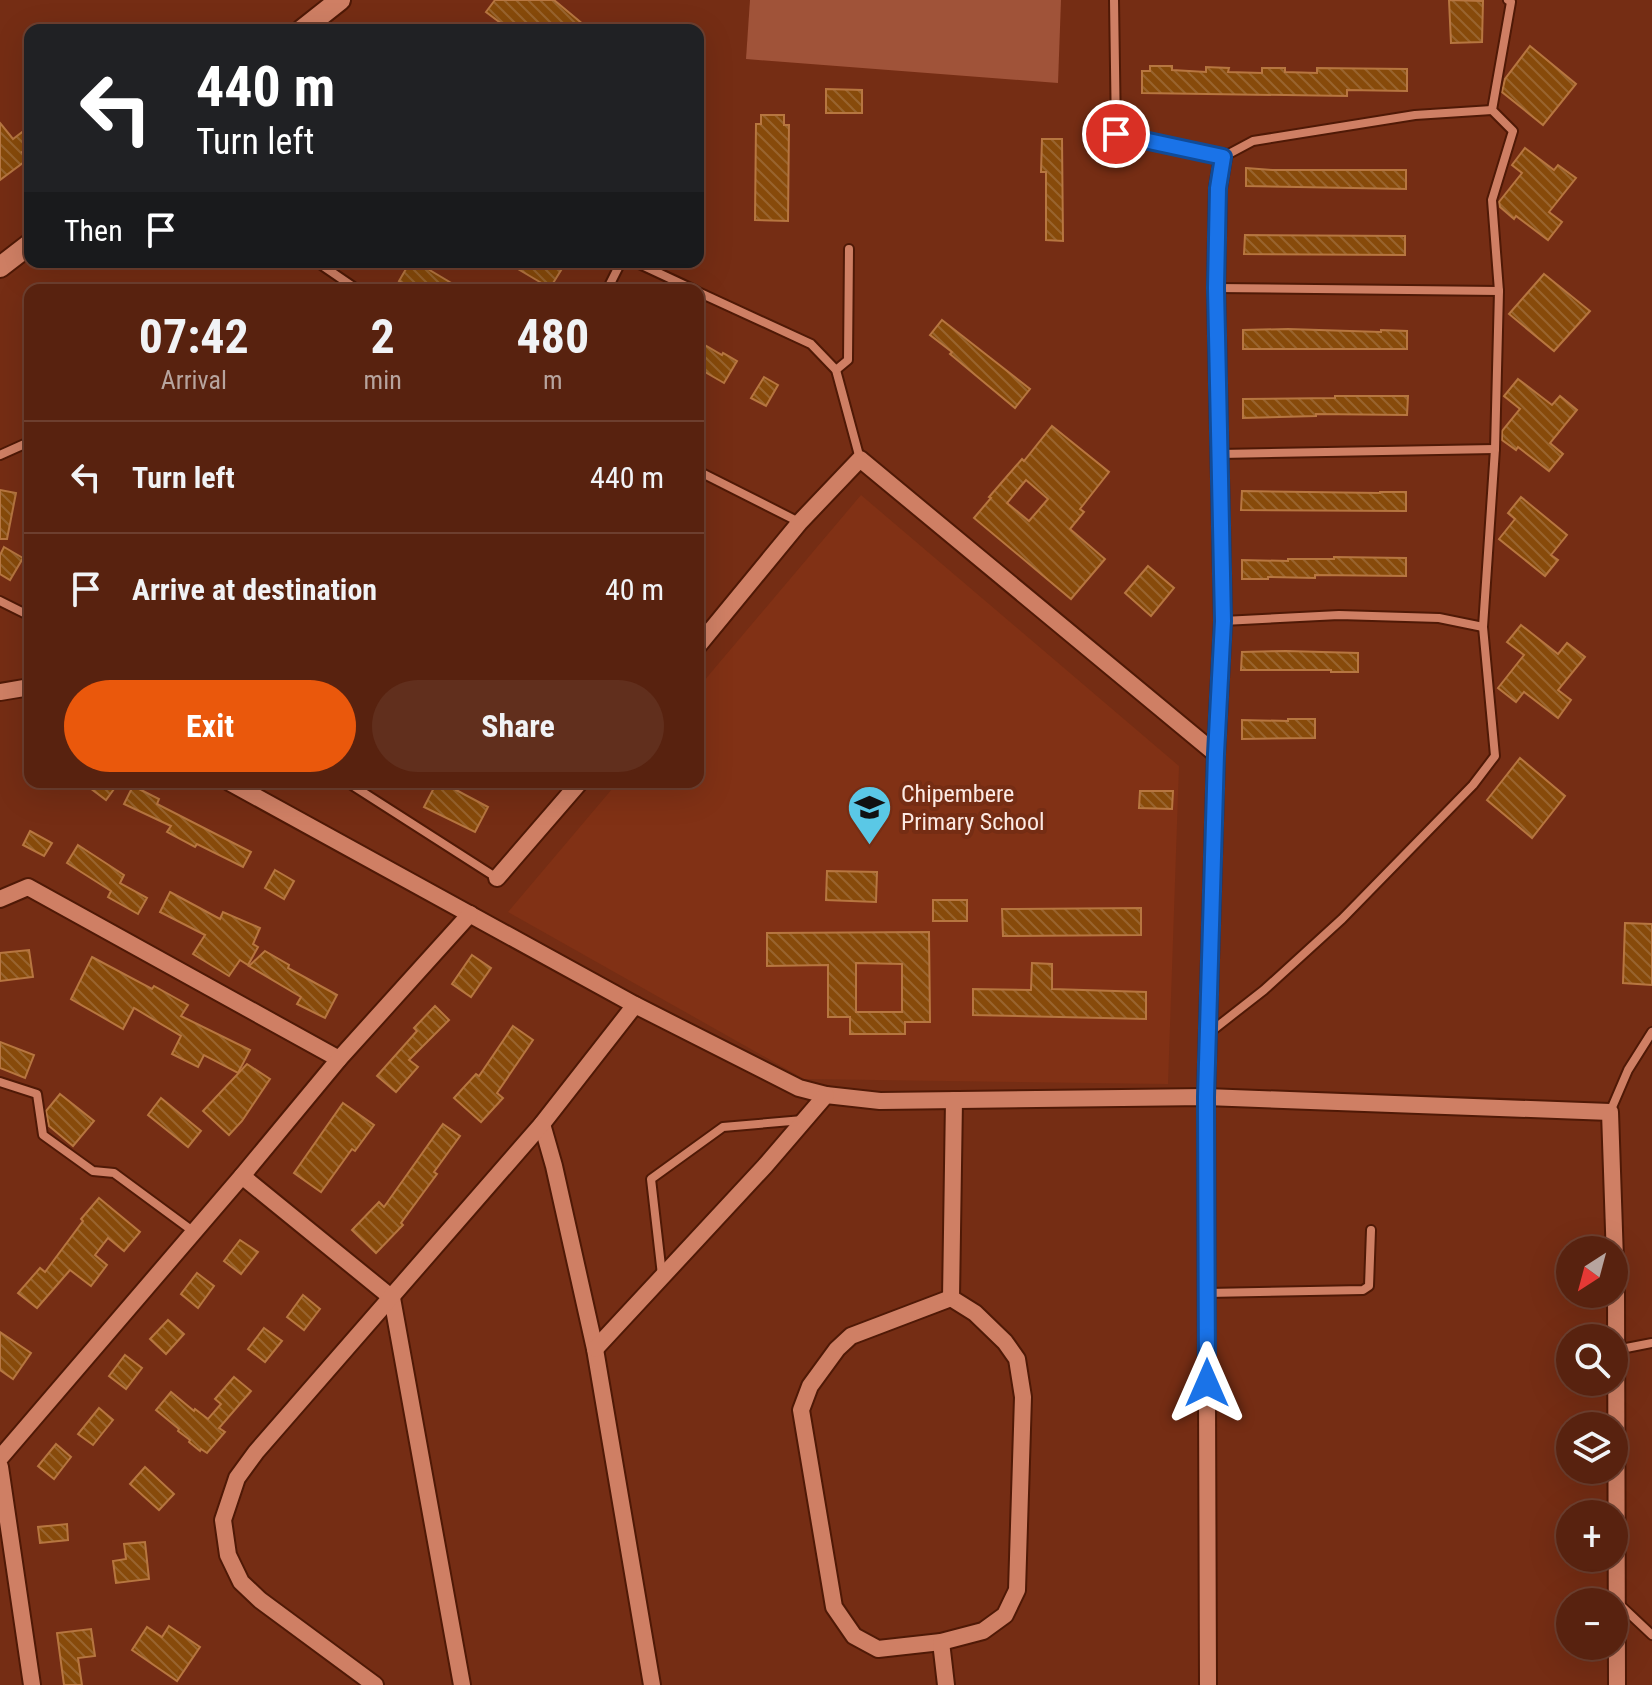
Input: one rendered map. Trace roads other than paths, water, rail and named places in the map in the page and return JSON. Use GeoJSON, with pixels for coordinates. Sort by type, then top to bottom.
{"type":"FeatureCollection","features":[{"type":"Feature","properties":{"kind":"street"},"geometry":{"type":"LineString","coordinates":[[310,24],[340,0]]}},
{"type":"Feature","properties":{"kind":"street"},"geometry":{"type":"LineString","coordinates":[[1208,1685],[1206,1097],[1223,621],[1216,288],[1218,188],[1223,157]]}},
{"type":"Feature","properties":{"kind":"street"},"geometry":{"type":"LineString","coordinates":[[0,267],[24,249]]}},
{"type":"Feature","properties":{"kind":"street"},"geometry":{"type":"LineString","coordinates":[[704,639],[800,522],[860,459],[1216,754]]}},
{"type":"Feature","properties":{"kind":"street"},"geometry":{"type":"LineString","coordinates":[[0,692],[24,688]]}},
{"type":"Feature","properties":{"kind":"street"},"geometry":{"type":"LineString","coordinates":[[240,788],[635,1005],[799,1088],[826,1095],[880,1101],[1206,1097],[1610,1112],[1616,1324]]}},
{"type":"Feature","properties":{"kind":"street"},"geometry":{"type":"LineString","coordinates":[[497,878],[575,788]]}},
{"type":"Feature","properties":{"kind":"street"},"geometry":{"type":"LineString","coordinates":[[0,899],[28,887],[339,1059]]}},
{"type":"Feature","properties":{"kind":"street"},"geometry":{"type":"LineString","coordinates":[[0,1458],[339,1059],[470,914]]}},
{"type":"Feature","properties":{"kind":"street"},"geometry":{"type":"LineString","coordinates":[[375,1685],[260,1600],[241,1582],[228,1555],[223,1520],[237,1478],[256,1452],[542,1124],[635,1005]]}},
{"type":"Feature","properties":{"kind":"street"},"geometry":{"type":"LineString","coordinates":[[595,1349],[765,1166],[826,1095]]}},
{"type":"Feature","properties":{"kind":"street"},"geometry":{"type":"LineString","coordinates":[[951,1298],[954,1100]]}},
{"type":"Feature","properties":{"kind":"street"},"geometry":{"type":"LineString","coordinates":[[542,1124],[595,1349],[652,1685]]}},
{"type":"Feature","properties":{"kind":"street"},"geometry":{"type":"LineString","coordinates":[[242,1176],[392,1298],[462,1685]]}},
{"type":"Feature","properties":{"kind":"street"},"geometry":{"type":"LineString","coordinates":[[951,1298],[975,1313],[1005,1342],[1017,1359],[1023,1412],[1017,1590],[1005,1615],[983,1631],[941,1642],[878,1649],[854,1636],[834,1607],[801,1410],[810,1386],[837,1349],[851,1336],[951,1298]]}},
{"type":"Feature","properties":{"kind":"street"},"geometry":{"type":"LineString","coordinates":[[1616,1396],[1617,1588]]}},
{"type":"Feature","properties":{"kind":"street"},"geometry":{"type":"LineString","coordinates":[[0,1467],[32,1685]]}},
{"type":"Feature","properties":{"kind":"street"},"geometry":{"type":"LineString","coordinates":[[941,1642],[946,1685]]}},
{"type":"Feature","properties":{"kind":"street"},"geometry":{"type":"LineString","coordinates":[[1617,1660],[1617,1685]]}},
{"type":"Feature","properties":{"kind":"lane"},"geometry":{"type":"LineString","coordinates":[[1114,0],[1116,134],[1223,157],[1253,141],[1415,115],[1492,110],[1513,131],[1492,200],[1499,291],[1495,449],[1483,627],[1495,756],[1473,785],[1342,919],[1264,990],[1209,1033]]}},
{"type":"Feature","properties":{"kind":"lane"},"geometry":{"type":"LineString","coordinates":[[1492,110],[1511,2],[1508,0]]}},
{"type":"Feature","properties":{"kind":"lane"},"geometry":{"type":"LineString","coordinates":[[836,370],[848,360],[849,249]]}},
{"type":"Feature","properties":{"kind":"lane"},"geometry":{"type":"LineString","coordinates":[[326,268],[349,284]]}},
{"type":"Feature","properties":{"kind":"lane"},"geometry":{"type":"LineString","coordinates":[[648,268],[681,284]]}},
{"type":"Feature","properties":{"kind":"lane"},"geometry":{"type":"LineString","coordinates":[[1216,288],[1499,291]]}},
{"type":"Feature","properties":{"kind":"lane"},"geometry":{"type":"LineString","coordinates":[[704,295],[811,344],[836,370],[860,459]]}},
{"type":"Feature","properties":{"kind":"lane"},"geometry":{"type":"LineString","coordinates":[[0,455],[24,444]]}},
{"type":"Feature","properties":{"kind":"lane"},"geometry":{"type":"LineString","coordinates":[[1220,454],[1495,449]]}},
{"type":"Feature","properties":{"kind":"lane"},"geometry":{"type":"LineString","coordinates":[[704,474],[800,522]]}},
{"type":"Feature","properties":{"kind":"lane"},"geometry":{"type":"LineString","coordinates":[[0,601],[24,613]]}},
{"type":"Feature","properties":{"kind":"lane"},"geometry":{"type":"LineString","coordinates":[[1223,621],[1339,615],[1439,618],[1483,627]]}},
{"type":"Feature","properties":{"kind":"lane"},"geometry":{"type":"LineString","coordinates":[[356,788],[497,878]]}},
{"type":"Feature","properties":{"kind":"lane"},"geometry":{"type":"LineString","coordinates":[[1610,1112],[1628,1070],[1652,1032]]}},
{"type":"Feature","properties":{"kind":"lane"},"geometry":{"type":"LineString","coordinates":[[0,1082],[37,1094],[43,1135],[93,1171],[114,1173],[194,1232]]}},
{"type":"Feature","properties":{"kind":"lane"},"geometry":{"type":"LineString","coordinates":[[662,1275],[651,1179],[723,1127],[804,1120]]}},
{"type":"Feature","properties":{"kind":"lane"},"geometry":{"type":"LineString","coordinates":[[1207,1293],[1363,1290],[1369,1286],[1371,1230]]}},
{"type":"Feature","properties":{"kind":"lane"},"geometry":{"type":"LineString","coordinates":[[1628,1348],[1652,1343]]}},
{"type":"Feature","properties":{"kind":"lane"},"geometry":{"type":"LineString","coordinates":[[1628,1612],[1652,1635]]}},
{"type":"Feature","properties":{"kind":"place","name":"Chipembere Primary School"},"geometry":{"type":"Point","coordinates":[870,847]}}]}
